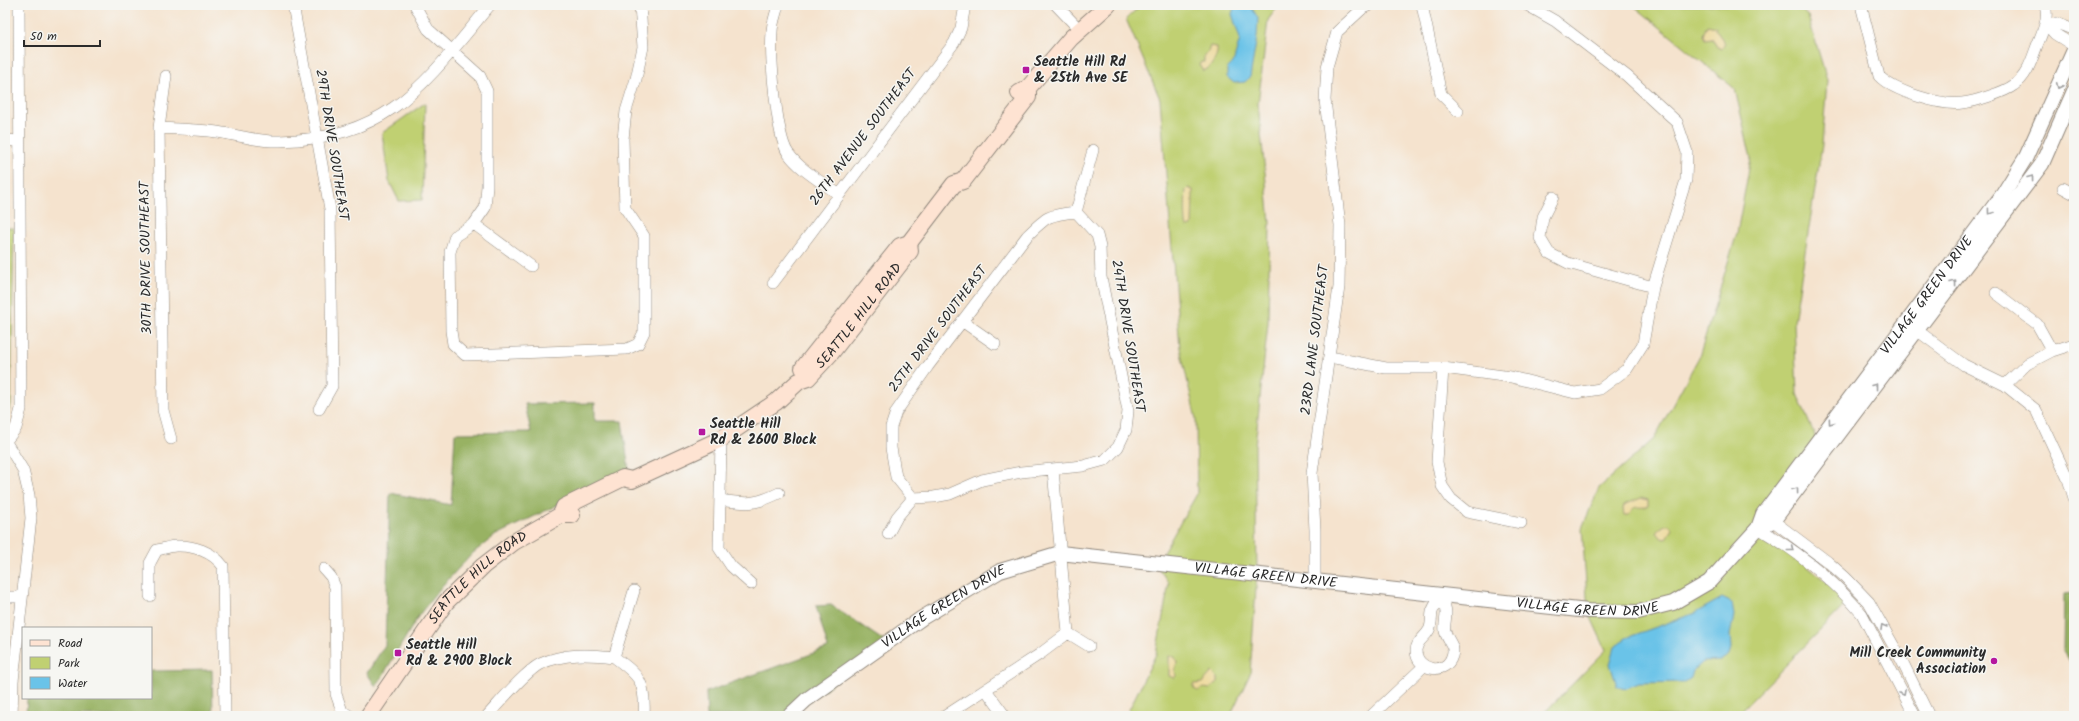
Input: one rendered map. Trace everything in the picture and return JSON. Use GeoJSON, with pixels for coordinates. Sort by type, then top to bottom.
{"type":"FeatureCollection","features":[{"type":"Feature","properties":{"kind":"main road","name":"SEATTLE HILL ROAD"},"geometry":{"type":"LineString","coordinates":[[368,716],[446,602],[483,566],[514,542],[561,515],[571,516],[629,488],[632,480],[721,439],[776,402],[799,381],[802,370],[900,246],[909,243],[954,184],[964,181],[1028,97],[1028,88],[1080,30],[1108,5]]}},
{"type":"Feature","properties":{"kind":"street"},"geometry":{"type":"LineString","coordinates":[[12,716],[13,681],[21,597],[31,518],[29,495],[23,470],[6,442],[16,428],[21,409],[19,5]]}},
{"type":"Feature","properties":{"kind":"street","name":"29TH DRIVE SOUTHEAST"},"geometry":{"type":"LineString","coordinates":[[293,5],[330,209],[332,386],[320,409]]}},
{"type":"Feature","properties":{"kind":"street"},"geometry":{"type":"LineString","coordinates":[[415,5],[428,29],[453,49],[480,76],[487,91],[487,186],[485,208],[474,224],[455,236],[450,252],[450,330],[453,344],[465,355],[627,349],[638,344],[644,332],[644,236],[625,208],[623,139],[626,111],[636,79],[643,47],[640,5]]}},
{"type":"Feature","properties":{"kind":"street"},"geometry":{"type":"LineString","coordinates":[[159,128],[216,132],[254,140],[280,141],[318,137],[354,129],[385,114],[429,78],[490,5]]}},
{"type":"Feature","properties":{"kind":"street"},"geometry":{"type":"LineString","coordinates":[[778,5],[772,31],[775,91],[780,131],[788,153],[802,167],[838,194]]}},
{"type":"Feature","properties":{"kind":"street","name":"26TH AVENUE SOUTHEAST"},"geometry":{"type":"LineString","coordinates":[[773,283],[838,194],[954,43],[961,28],[964,5]]}},
{"type":"Feature","properties":{"kind":"street"},"geometry":{"type":"LineString","coordinates":[[1056,5],[1080,30]]}},
{"type":"Feature","properties":{"kind":"street","name":"23RD LANE SOUTHEAST"},"geometry":{"type":"LineString","coordinates":[[1315,580],[1315,530],[1312,473],[1339,287],[1340,225],[1325,100],[1327,67],[1337,32],[1363,8],[1370,5]]}},
{"type":"Feature","properties":{"kind":"street"},"geometry":{"type":"LineString","coordinates":[[1422,5],[1441,94],[1458,111]]}},
{"type":"Feature","properties":{"kind":"street"},"geometry":{"type":"LineString","coordinates":[[1330,357],[1386,368],[1443,368],[1511,377],[1575,393],[1600,389],[1627,369],[1643,344],[1653,287],[1686,180],[1687,152],[1677,122],[1627,76],[1555,20],[1527,5]]}},
{"type":"Feature","properties":{"kind":"street"},"geometry":{"type":"LineString","coordinates":[[1862,9],[1879,76],[1885,83],[1945,103],[1962,103],[2013,86],[2029,67],[2046,24],[2045,5]]}},
{"type":"Feature","properties":{"kind":"street"},"geometry":{"type":"LineString","coordinates":[[2046,24],[2059,24],[2074,30]]}},
{"type":"Feature","properties":{"kind":"street"},"geometry":{"type":"LineString","coordinates":[[2046,24],[2055,34],[2074,46]]}},
{"type":"Feature","properties":{"kind":"street","name":"VILLAGE GREEN DRIVE"},"geometry":{"type":"LineString","coordinates":[[1768,518],[2003,194],[2026,157],[2074,50]]}},
{"type":"Feature","properties":{"kind":"street","name":"30TH DRIVE SOUTHEAST"},"geometry":{"type":"LineString","coordinates":[[166,76],[159,128],[163,410],[171,439]]}},
{"type":"Feature","properties":{"kind":"street","name":"VILLAGE GREEN DRIVE"},"geometry":{"type":"LineString","coordinates":[[789,716],[806,700],[922,618],[1000,571],[1060,553],[1588,611],[1638,612],[1673,603],[1709,582],[1768,518],[1918,331],[2042,164],[2074,91]]}},
{"type":"Feature","properties":{"kind":"street"},"geometry":{"type":"LineString","coordinates":[[5,140],[19,141]]}},
{"type":"Feature","properties":{"kind":"street"},"geometry":{"type":"LineString","coordinates":[[1076,212],[1093,150]]}},
{"type":"Feature","properties":{"kind":"street"},"geometry":{"type":"LineString","coordinates":[[2064,188],[2074,194]]}},
{"type":"Feature","properties":{"kind":"street"},"geometry":{"type":"LineString","coordinates":[[1552,197],[1543,217],[1540,238],[1549,253],[1568,263],[1653,287]]}},
{"type":"Feature","properties":{"kind":"street","name":"25TH DRIVE SOUTHEAST"},"geometry":{"type":"LineString","coordinates":[[913,498],[896,477],[891,448],[891,427],[896,412],[905,396],[1028,236],[1045,218],[1059,214],[1076,212]]}},
{"type":"Feature","properties":{"kind":"street","name":"24TH DRIVE SOUTHEAST"},"geometry":{"type":"LineString","coordinates":[[1053,470],[1083,466],[1105,460],[1118,447],[1126,430],[1128,411],[1101,277],[1100,247],[1097,235],[1076,212]]}},
{"type":"Feature","properties":{"kind":"street"},"geometry":{"type":"LineString","coordinates":[[474,224],[531,266]]}},
{"type":"Feature","properties":{"kind":"street"},"geometry":{"type":"LineString","coordinates":[[1996,293],[2037,324],[2052,351]]}},
{"type":"Feature","properties":{"kind":"street"},"geometry":{"type":"LineString","coordinates":[[962,321],[995,344]]}},
{"type":"Feature","properties":{"kind":"street"},"geometry":{"type":"LineString","coordinates":[[1918,331],[1964,365],[2005,385],[2036,410],[2068,479],[2074,498]]}},
{"type":"Feature","properties":{"kind":"street"},"geometry":{"type":"LineString","coordinates":[[2005,385],[2027,364],[2052,351],[2074,344]]}},
{"type":"Feature","properties":{"kind":"street"},"geometry":{"type":"LineString","coordinates":[[1443,368],[1437,462],[1442,486],[1451,499],[1467,512],[1521,524]]}},
{"type":"Feature","properties":{"kind":"street"},"geometry":{"type":"LineString","coordinates":[[721,439],[719,548],[731,566],[751,584]]}},
{"type":"Feature","properties":{"kind":"street"},"geometry":{"type":"LineString","coordinates":[[888,534],[897,517],[913,498],[934,497],[950,494],[982,480],[1005,475],[1053,470],[1068,633]]}},
{"type":"Feature","properties":{"kind":"street"},"geometry":{"type":"LineString","coordinates":[[720,500],[746,504],[761,502],[779,493]]}},
{"type":"Feature","properties":{"kind":"street"},"geometry":{"type":"LineString","coordinates":[[1768,518],[1828,562],[1869,602],[1902,661],[1929,716]]}},
{"type":"Feature","properties":{"kind":"street"},"geometry":{"type":"LineString","coordinates":[[1758,528],[1781,541],[1826,577],[1862,614],[1915,716]]}},
{"type":"Feature","properties":{"kind":"street"},"geometry":{"type":"LineString","coordinates":[[150,596],[150,563],[157,550],[176,545],[204,551],[216,557],[223,566],[225,716]]}},
{"type":"Feature","properties":{"kind":"street"},"geometry":{"type":"LineString","coordinates":[[324,569],[332,577],[334,587],[336,694],[342,711],[350,716]]}},
{"type":"Feature","properties":{"kind":"street"},"geometry":{"type":"LineString","coordinates":[[614,657],[634,591]]}},
{"type":"Feature","properties":{"kind":"street"},"geometry":{"type":"LineString","coordinates":[[1441,595],[1446,612],[1444,630],[1452,643],[1453,655],[1447,665],[1440,669],[1432,669],[1424,666],[1417,656],[1417,645],[1429,630],[1433,610],[1441,595]]}},
{"type":"Feature","properties":{"kind":"street"},"geometry":{"type":"LineString","coordinates":[[5,597],[21,597]]}},
{"type":"Feature","properties":{"kind":"street"},"geometry":{"type":"LineString","coordinates":[[1068,633],[1088,646]]}},
{"type":"Feature","properties":{"kind":"street"},"geometry":{"type":"LineString","coordinates":[[945,716],[986,690],[1068,633]]}},
{"type":"Feature","properties":{"kind":"street"},"geometry":{"type":"LineString","coordinates":[[487,716],[539,665],[564,656],[587,654],[614,657],[638,677],[645,696],[644,716]]}},
{"type":"Feature","properties":{"kind":"street"},"geometry":{"type":"LineString","coordinates":[[1372,716],[1424,666]]}},
{"type":"Feature","properties":{"kind":"street"},"geometry":{"type":"LineString","coordinates":[[986,690],[1005,716]]}},
{"type":"Feature","properties":{"kind":"green space"},"geometry":{"type":"Polygon","coordinates":[[[1141,5],[1279,5],[1268,20],[1258,104],[1270,222],[1268,323],[1255,446],[1257,574],[1250,674],[1230,716],[1126,716],[1156,654],[1169,583],[1156,565],[1197,494],[1196,419],[1180,348],[1160,99],[1126,19],[1141,5]]]}},
{"type":"Feature","properties":{"kind":"green space"},"geometry":{"type":"Polygon","coordinates":[[[1633,5],[1795,5],[1808,16],[1827,80],[1822,145],[1794,322],[1797,394],[1817,441],[1758,528],[1850,600],[1736,716],[1541,716],[1606,650],[1588,611],[1582,528],[1599,488],[1654,439],[1699,357],[1737,233],[1751,158],[1735,89],[1633,5]]]}},
{"type":"Feature","properties":{"kind":"green space"},"geometry":{"type":"Polygon","coordinates":[[[425,103],[422,200],[399,201],[389,181],[382,133],[425,103]]]}},
{"type":"Feature","properties":{"kind":"green space"},"geometry":{"type":"Polygon","coordinates":[[[5,228],[14,228],[11,405],[5,420],[5,228]]]}},
{"type":"Feature","properties":{"kind":"green space"},"geometry":{"type":"Polygon","coordinates":[[[595,403],[595,421],[622,421],[629,470],[496,535],[473,553],[442,586],[419,615],[376,687],[367,673],[385,645],[390,493],[451,505],[455,433],[531,432],[525,404],[595,403]]]}},
{"type":"Feature","properties":{"kind":"green space"},"geometry":{"type":"Polygon","coordinates":[[[2074,593],[2074,668],[2063,650],[2064,594],[2074,593]]]}},
{"type":"Feature","properties":{"kind":"green space"},"geometry":{"type":"Polygon","coordinates":[[[831,605],[887,643],[789,716],[707,716],[706,692],[828,648],[816,606],[831,605]]]}},
{"type":"Feature","properties":{"kind":"green space"},"geometry":{"type":"Polygon","coordinates":[[[212,670],[213,716],[26,716],[27,699],[152,699],[152,671],[212,670]]]}},
{"type":"Feature","properties":{"kind":"sand"},"geometry":{"type":"Polygon","coordinates":[[[1707,25],[1716,27],[1715,29],[1725,43],[1722,49],[1717,47],[1712,38],[1705,39],[1703,35],[1707,25]]]}},
{"type":"Feature","properties":{"kind":"sand"},"geometry":{"type":"Polygon","coordinates":[[[1210,46],[1217,47],[1216,58],[1209,68],[1203,71],[1199,65],[1201,62],[1204,62],[1204,55],[1208,52],[1210,46]]]}},
{"type":"Feature","properties":{"kind":"sand"},"geometry":{"type":"Polygon","coordinates":[[[1188,188],[1193,190],[1193,193],[1192,226],[1187,227],[1185,198],[1186,190],[1188,188]]]}},
{"type":"Feature","properties":{"kind":"sand"},"geometry":{"type":"Polygon","coordinates":[[[1641,498],[1648,500],[1648,506],[1635,507],[1629,515],[1624,515],[1624,505],[1641,498]]]}},
{"type":"Feature","properties":{"kind":"sand"},"geometry":{"type":"Polygon","coordinates":[[[1665,525],[1670,525],[1672,529],[1666,538],[1663,539],[1656,533],[1665,525]]]}},
{"type":"Feature","properties":{"kind":"sand"},"geometry":{"type":"Polygon","coordinates":[[[1169,656],[1174,656],[1177,662],[1175,671],[1176,676],[1174,678],[1169,676],[1169,656]]]}},
{"type":"Feature","properties":{"kind":"sand"},"geometry":{"type":"Polygon","coordinates":[[[1212,672],[1218,678],[1218,682],[1210,689],[1203,688],[1198,691],[1194,689],[1194,684],[1202,683],[1212,672]]]}},
{"type":"Feature","properties":{"kind":"water"},"geometry":{"type":"Polygon","coordinates":[[[1238,5],[1250,5],[1258,18],[1257,37],[1250,77],[1245,82],[1234,83],[1227,77],[1227,69],[1233,63],[1240,39],[1232,14],[1234,8],[1238,5]]]}},
{"type":"Feature","properties":{"kind":"water"},"geometry":{"type":"Polygon","coordinates":[[[1722,598],[1732,603],[1734,616],[1730,635],[1731,648],[1729,655],[1720,661],[1703,662],[1693,671],[1691,678],[1685,682],[1639,683],[1626,688],[1617,686],[1610,664],[1615,647],[1626,638],[1695,613],[1722,598]]]}},
{"type":"Feature","properties":{"kind":"place","name":"Seattle Hill Rd & 25th Ave SE"},"geometry":{"type":"Point","coordinates":[1026,70]}},
{"type":"Feature","properties":{"kind":"place","name":"Seattle Hill Rd & 2600 Block"},"geometry":{"type":"Point","coordinates":[702,432]}},
{"type":"Feature","properties":{"kind":"place","name":"Seattle Hill Rd & 2900 Block"},"geometry":{"type":"Point","coordinates":[398,653]}},
{"type":"Feature","properties":{"kind":"place","name":"Mill Creek Community Association"},"geometry":{"type":"Point","coordinates":[1994,661]}}]}
